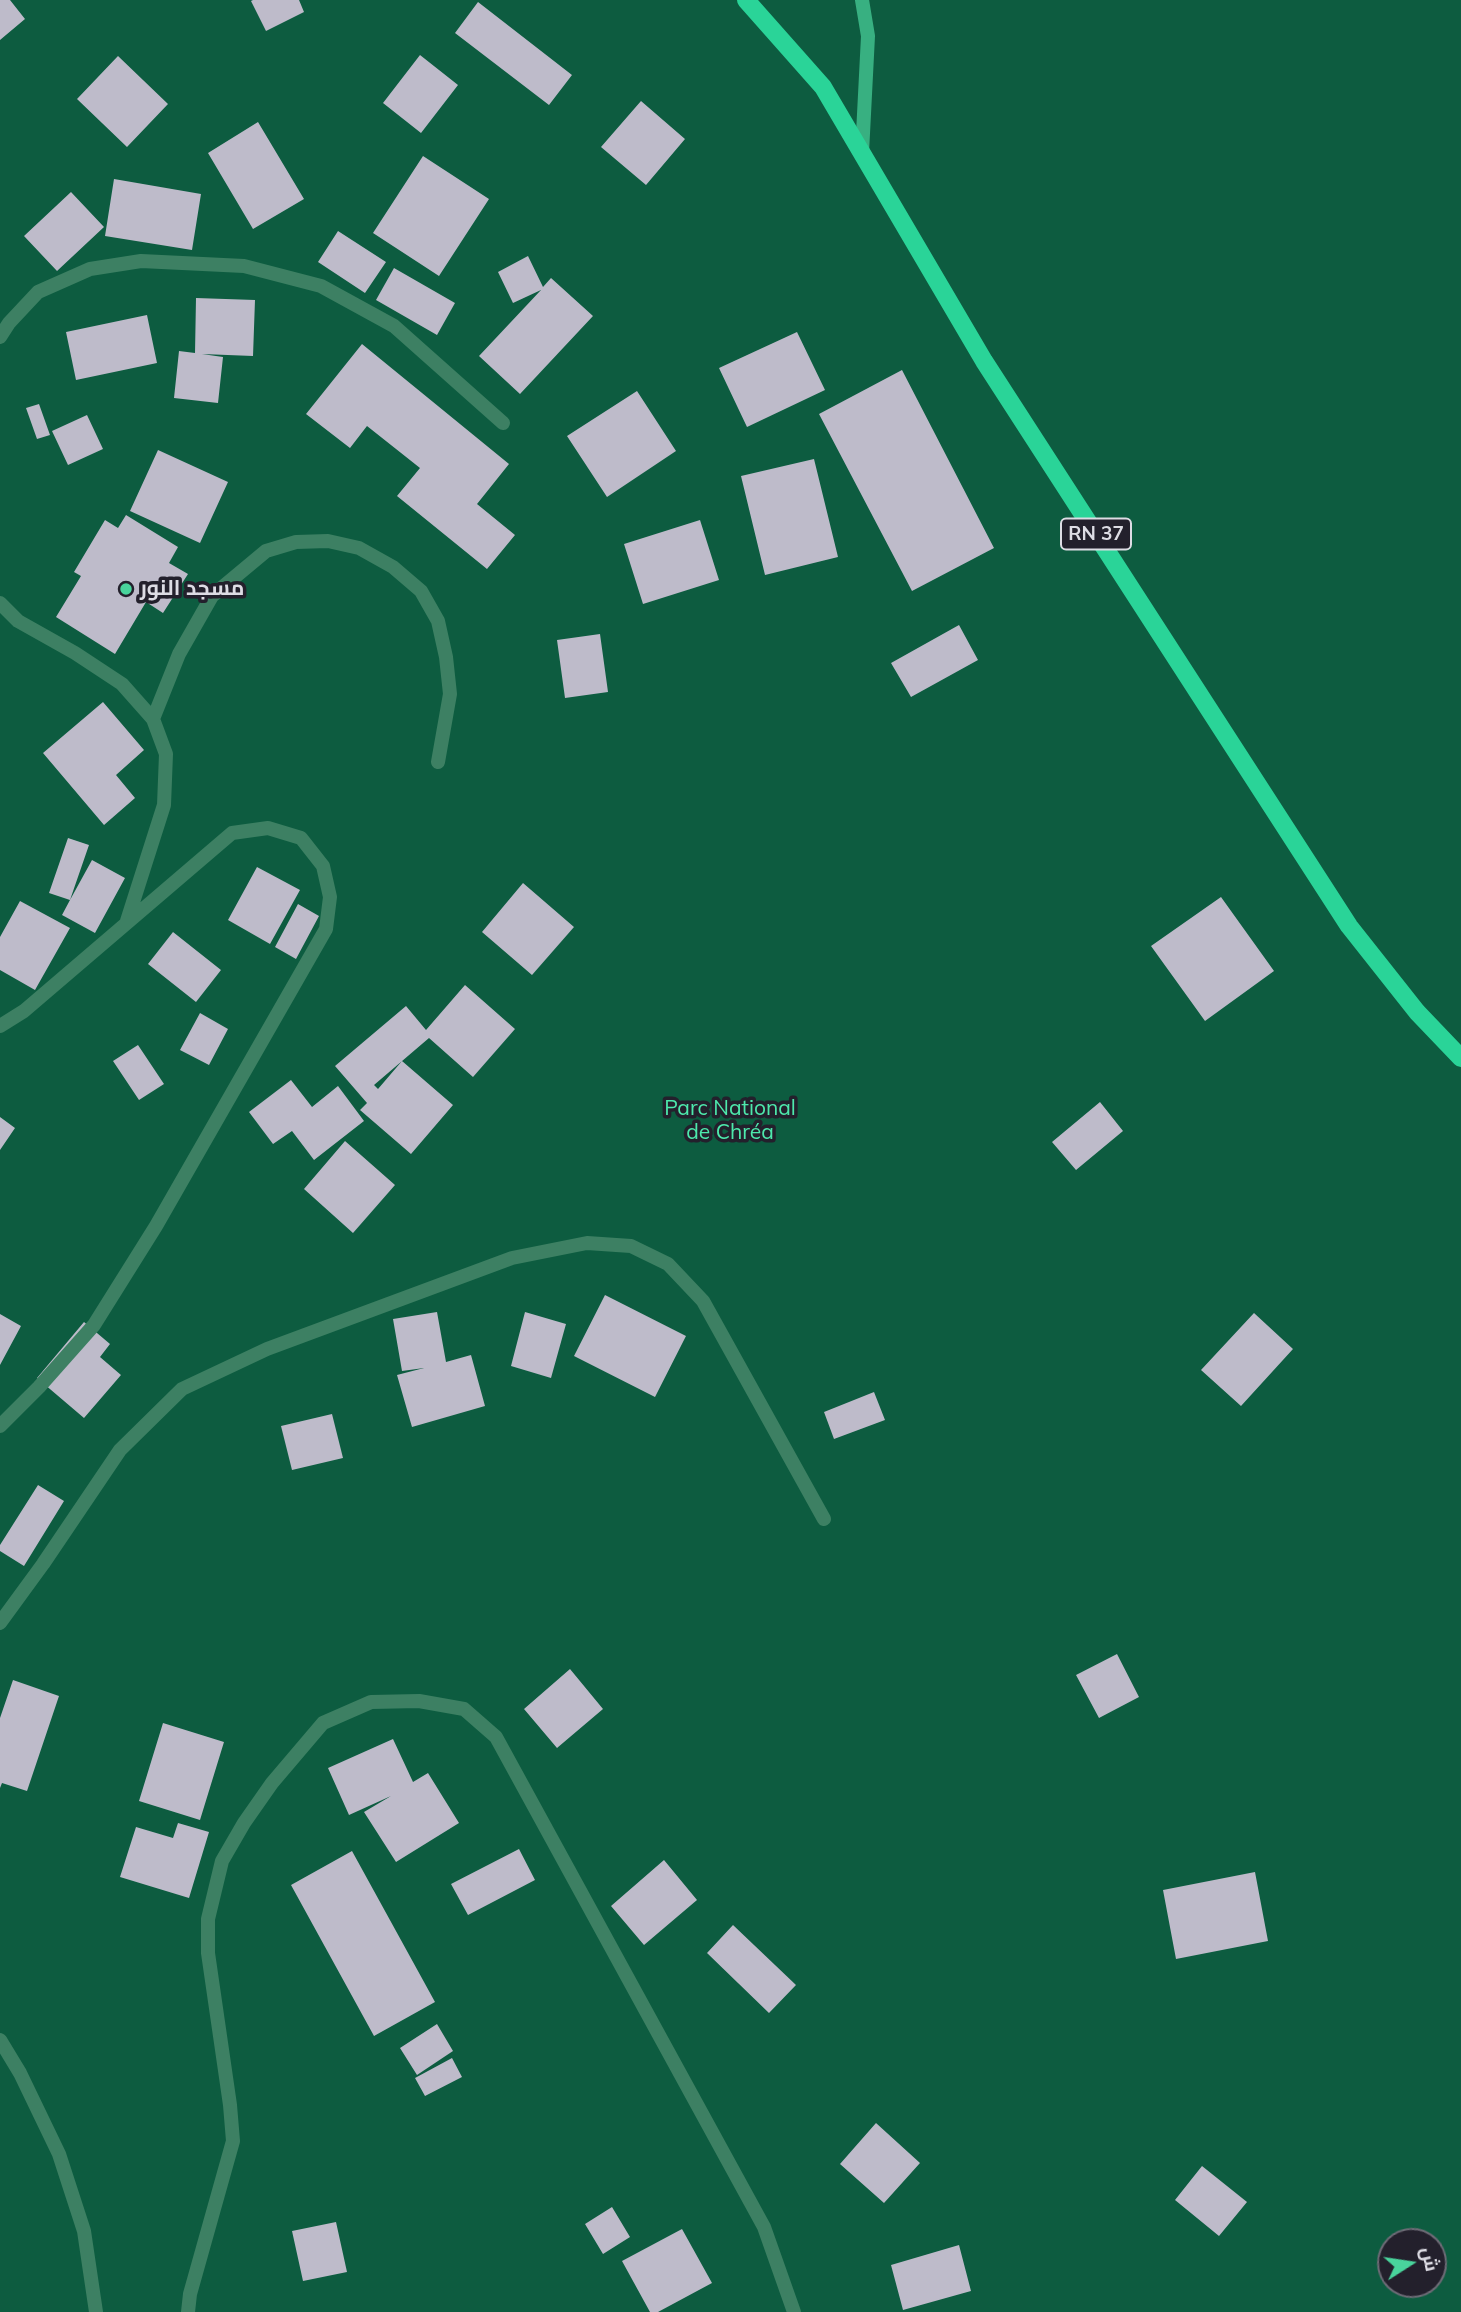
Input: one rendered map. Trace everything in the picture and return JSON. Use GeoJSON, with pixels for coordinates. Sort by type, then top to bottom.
{"type":"FeatureCollection","features":[{"type":"Feature","properties":{"kind":"main road","name":"RN 37"},"geometry":{"type":"LineString","coordinates":[[746,0],[823,87],[984,361],[1349,926],[1417,1012],[1461,1058]]}},
{"type":"Feature","properties":{"kind":"street"},"geometry":{"type":"LineString","coordinates":[[862,0],[868,36],[862,153]]}},
{"type":"Feature","properties":{"kind":"street"},"geometry":{"type":"LineString","coordinates":[[0,337],[9,323],[38,292],[90,269],[141,261],[243,267],[321,286],[394,326],[503,423]]}},
{"type":"Feature","properties":{"kind":"street"},"geometry":{"type":"LineString","coordinates":[[153,719],[179,654],[212,596],[266,551],[296,542],[328,541],[359,548],[393,567],[421,591],[438,621],[450,694],[438,762]]}},
{"type":"Feature","properties":{"kind":"street"},"geometry":{"type":"LineString","coordinates":[[0,603],[18,621],[75,653],[122,684],[153,719],[166,754],[164,805],[127,921]]}},
{"type":"Feature","properties":{"kind":"street"},"geometry":{"type":"LineString","coordinates":[[0,1026],[24,1011],[232,833],[268,828],[301,838],[323,866],[330,897],[326,929],[156,1226],[93,1325],[40,1387],[0,1426]]}},
{"type":"Feature","properties":{"kind":"street"},"geometry":{"type":"LineString","coordinates":[[0,1623],[120,1450],[182,1389],[267,1349],[512,1258],[587,1243],[631,1247],[668,1264],[703,1301],[824,1519]]}},
{"type":"Feature","properties":{"kind":"street"},"geometry":{"type":"LineString","coordinates":[[188,2312],[193,2283],[233,2141],[208,1953],[208,1919],[222,1861],[272,1783],[324,1723],[371,1702],[419,1701],[464,1709],[496,1737],[764,2227],[794,2312]]}},
{"type":"Feature","properties":{"kind":"street"},"geometry":{"type":"LineString","coordinates":[[0,2040],[20,2073],[59,2154],[84,2231],[96,2312]]}},
{"type":"Feature","properties":{"kind":"green space","name":"Parc National de Chréa"},"geometry":{"type":"Polygon","coordinates":[[[0,0],[1461,0],[1461,2312],[0,2312],[0,0]]]}},
{"type":"Feature","properties":{"kind":"building"},"geometry":{"type":"Polygon","coordinates":[[[0,0],[10,0],[25,19],[0,40],[0,0]]]}},
{"type":"Feature","properties":{"kind":"building"},"geometry":{"type":"Polygon","coordinates":[[[299,0],[304,12],[266,31],[251,1],[299,0]]]}},
{"type":"Feature","properties":{"kind":"building"},"geometry":{"type":"Polygon","coordinates":[[[478,2],[572,75],[549,105],[455,33],[478,2]]]}},
{"type":"Feature","properties":{"kind":"building"},"geometry":{"type":"Polygon","coordinates":[[[420,55],[458,85],[421,133],[383,103],[420,55]]]}},
{"type":"Feature","properties":{"kind":"building"},"geometry":{"type":"Polygon","coordinates":[[[118,56],[168,104],[127,147],[77,99],[118,56]]]}},
{"type":"Feature","properties":{"kind":"building"},"geometry":{"type":"Polygon","coordinates":[[[641,101],[685,139],[646,185],[601,147],[641,101]]]}},
{"type":"Feature","properties":{"kind":"building"},"geometry":{"type":"Polygon","coordinates":[[[258,122],[304,199],[253,229],[208,153],[258,122]]]}},
{"type":"Feature","properties":{"kind":"building"},"geometry":{"type":"Polygon","coordinates":[[[423,156],[489,199],[439,276],[373,233],[423,156]]]}},
{"type":"Feature","properties":{"kind":"building"},"geometry":{"type":"Polygon","coordinates":[[[114,179],[201,194],[192,250],[105,236],[114,179]]]}},
{"type":"Feature","properties":{"kind":"building"},"geometry":{"type":"Polygon","coordinates":[[[71,192],[104,227],[57,271],[24,236],[71,192]]]}},
{"type":"Feature","properties":{"kind":"building"},"geometry":{"type":"Polygon","coordinates":[[[338,231],[386,262],[365,293],[318,262],[338,231]]]}},
{"type":"Feature","properties":{"kind":"building"},"geometry":{"type":"Polygon","coordinates":[[[528,256],[543,287],[551,278],[593,316],[520,394],[479,356],[541,290],[513,303],[498,272],[528,256]]]}},
{"type":"Feature","properties":{"kind":"building"},"geometry":{"type":"Polygon","coordinates":[[[394,268],[455,303],[437,335],[376,300],[394,268]]]}},
{"type":"Feature","properties":{"kind":"building"},"geometry":{"type":"Polygon","coordinates":[[[196,298],[255,300],[253,356],[202,354],[223,357],[218,403],[174,398],[179,351],[195,353],[196,298]]]}},
{"type":"Feature","properties":{"kind":"building"},"geometry":{"type":"Polygon","coordinates":[[[147,315],[157,363],[76,380],[66,332],[147,315]]]}},
{"type":"Feature","properties":{"kind":"building"},"geometry":{"type":"Polygon","coordinates":[[[797,332],[825,390],[747,427],[719,368],[797,332]]]}},
{"type":"Feature","properties":{"kind":"building"},"geometry":{"type":"Polygon","coordinates":[[[362,344],[509,464],[477,504],[515,535],[487,569],[397,496],[420,468],[367,426],[350,448],[306,414],[362,344]]]}},
{"type":"Feature","properties":{"kind":"building"},"geometry":{"type":"Polygon","coordinates":[[[902,370],[994,548],[912,591],[819,414],[902,370]]]}},
{"type":"Feature","properties":{"kind":"building"},"geometry":{"type":"Polygon","coordinates":[[[637,391],[676,451],[607,497],[567,436],[637,391]]]}},
{"type":"Feature","properties":{"kind":"building"},"geometry":{"type":"Polygon","coordinates":[[[39,404],[50,435],[37,439],[26,408],[39,404]]]}},
{"type":"Feature","properties":{"kind":"building"},"geometry":{"type":"Polygon","coordinates":[[[87,415],[103,449],[68,465],[52,431],[87,415]]]}},
{"type":"Feature","properties":{"kind":"building"},"geometry":{"type":"Polygon","coordinates":[[[158,450],[228,482],[200,543],[130,511],[158,450]]]}},
{"type":"Feature","properties":{"kind":"building"},"geometry":{"type":"Polygon","coordinates":[[[814,459],[838,557],[765,575],[741,476],[814,459]]]}},
{"type":"Feature","properties":{"kind":"building","name":"مسجد النور"},"geometry":{"type":"Polygon","coordinates":[[[126,515],[178,547],[169,563],[188,574],[163,613],[146,602],[115,654],[56,617],[81,576],[74,572],[105,520],[118,528],[126,515]]]}},
{"type":"Feature","properties":{"kind":"building"},"geometry":{"type":"Polygon","coordinates":[[[700,520],[719,580],[643,604],[624,544],[700,520]]]}},
{"type":"Feature","properties":{"kind":"building"},"geometry":{"type":"Polygon","coordinates":[[[959,625],[978,660],[911,697],[891,663],[959,625]]]}},
{"type":"Feature","properties":{"kind":"building"},"geometry":{"type":"Polygon","coordinates":[[[600,634],[608,692],[565,698],[557,640],[600,634]]]}},
{"type":"Feature","properties":{"kind":"building"},"geometry":{"type":"Polygon","coordinates":[[[103,702],[144,750],[116,775],[135,798],[104,825],[43,753],[103,702]]]}},
{"type":"Feature","properties":{"kind":"building"},"geometry":{"type":"Polygon","coordinates":[[[68,838],[89,845],[70,900],[49,893],[68,838]]]}},
{"type":"Feature","properties":{"kind":"building"},"geometry":{"type":"Polygon","coordinates":[[[92,860],[125,878],[95,933],[62,915],[92,860]]]}},
{"type":"Feature","properties":{"kind":"building"},"geometry":{"type":"Polygon","coordinates":[[[257,867],[300,890],[270,944],[228,920],[257,867]]]}},
{"type":"Feature","properties":{"kind":"building"},"geometry":{"type":"Polygon","coordinates":[[[523,883],[574,927],[532,975],[482,932],[523,883]]]}},
{"type":"Feature","properties":{"kind":"building"},"geometry":{"type":"Polygon","coordinates":[[[1221,897],[1274,971],[1205,1021],[1151,946],[1221,897]]]}},
{"type":"Feature","properties":{"kind":"building"},"geometry":{"type":"Polygon","coordinates":[[[20,901],[70,928],[35,990],[0,970],[0,937],[20,901]]]}},
{"type":"Feature","properties":{"kind":"building"},"geometry":{"type":"Polygon","coordinates":[[[298,904],[319,916],[296,959],[275,947],[298,904]]]}},
{"type":"Feature","properties":{"kind":"building"},"geometry":{"type":"Polygon","coordinates":[[[173,932],[221,970],[196,1002],[148,964],[173,932]]]}},
{"type":"Feature","properties":{"kind":"building"},"geometry":{"type":"Polygon","coordinates":[[[465,985],[515,1029],[473,1077],[429,1038],[402,1061],[453,1105],[411,1154],[360,1110],[367,1103],[335,1066],[406,1006],[426,1030],[465,985]],[[402,1061],[374,1085],[378,1089],[402,1061]]]}},
{"type":"Feature","properties":{"kind":"building"},"geometry":{"type":"Polygon","coordinates":[[[200,1013],[228,1029],[209,1065],[180,1050],[200,1013]]]}},
{"type":"Feature","properties":{"kind":"building"},"geometry":{"type":"Polygon","coordinates":[[[138,1045],[164,1084],[139,1100],[113,1061],[138,1045]]]}},
{"type":"Feature","properties":{"kind":"building"},"geometry":{"type":"Polygon","coordinates":[[[291,1080],[312,1107],[338,1086],[364,1121],[314,1160],[292,1131],[273,1144],[249,1112],[291,1080]]]}},
{"type":"Feature","properties":{"kind":"building"},"geometry":{"type":"Polygon","coordinates":[[[1100,1102],[1123,1131],[1076,1170],[1052,1142],[1100,1102]]]}},
{"type":"Feature","properties":{"kind":"building"},"geometry":{"type":"Polygon","coordinates":[[[0,1117],[15,1128],[0,1150],[0,1117]]]}},
{"type":"Feature","properties":{"kind":"building"},"geometry":{"type":"Polygon","coordinates":[[[345,1141],[395,1185],[353,1233],[304,1189],[345,1141]]]}},
{"type":"Feature","properties":{"kind":"building"},"geometry":{"type":"Polygon","coordinates":[[[605,1295],[686,1336],[655,1397],[574,1356],[605,1295]]]}},
{"type":"Feature","properties":{"kind":"building"},"geometry":{"type":"Polygon","coordinates":[[[437,1312],[446,1362],[471,1355],[485,1406],[412,1427],[397,1375],[424,1368],[402,1371],[393,1319],[437,1312]]]}},
{"type":"Feature","properties":{"kind":"building"},"geometry":{"type":"Polygon","coordinates":[[[525,1312],[566,1324],[551,1378],[511,1366],[525,1312]]]}},
{"type":"Feature","properties":{"kind":"building"},"geometry":{"type":"Polygon","coordinates":[[[1254,1313],[1293,1349],[1241,1406],[1201,1370],[1254,1313]]]}},
{"type":"Feature","properties":{"kind":"building"},"geometry":{"type":"Polygon","coordinates":[[[0,1314],[21,1326],[0,1365],[0,1314]]]}},
{"type":"Feature","properties":{"kind":"building"},"geometry":{"type":"Polygon","coordinates":[[[84,1322],[110,1344],[100,1357],[121,1375],[84,1418],[37,1378],[84,1322]]]}},
{"type":"Feature","properties":{"kind":"building"},"geometry":{"type":"Polygon","coordinates":[[[874,1392],[885,1420],[834,1439],[824,1412],[874,1392]]]}},
{"type":"Feature","properties":{"kind":"building"},"geometry":{"type":"Polygon","coordinates":[[[332,1414],[343,1458],[292,1470],[281,1426],[332,1414]]]}},
{"type":"Feature","properties":{"kind":"building"},"geometry":{"type":"Polygon","coordinates":[[[38,1485],[64,1501],[24,1566],[0,1551],[0,1545],[38,1485]]]}},
{"type":"Feature","properties":{"kind":"building"},"geometry":{"type":"Polygon","coordinates":[[[1117,1654],[1139,1697],[1099,1718],[1076,1675],[1117,1654]]]}},
{"type":"Feature","properties":{"kind":"building"},"geometry":{"type":"Polygon","coordinates":[[[570,1669],[603,1709],[557,1748],[524,1709],[570,1669]]]}},
{"type":"Feature","properties":{"kind":"building"},"geometry":{"type":"Polygon","coordinates":[[[13,1680],[59,1696],[27,1791],[2,1783],[0,1788],[0,1718],[13,1680]]]}},
{"type":"Feature","properties":{"kind":"building"},"geometry":{"type":"Polygon","coordinates":[[[163,1723],[224,1742],[200,1820],[139,1801],[163,1723]]]}},
{"type":"Feature","properties":{"kind":"building"},"geometry":{"type":"Polygon","coordinates":[[[393,1739],[413,1782],[428,1773],[459,1823],[396,1862],[364,1812],[391,1796],[349,1815],[328,1768],[393,1739]]]}},
{"type":"Feature","properties":{"kind":"building"},"geometry":{"type":"Polygon","coordinates":[[[178,1823],[209,1832],[189,1898],[120,1877],[136,1827],[173,1838],[178,1823]]]}},
{"type":"Feature","properties":{"kind":"building"},"geometry":{"type":"Polygon","coordinates":[[[519,1849],[535,1880],[468,1915],[451,1884],[519,1849]]]}},
{"type":"Feature","properties":{"kind":"building"},"geometry":{"type":"Polygon","coordinates":[[[352,1851],[435,2002],[374,2036],[291,1885],[352,1851]]]}},
{"type":"Feature","properties":{"kind":"building"},"geometry":{"type":"Polygon","coordinates":[[[664,1860],[697,1900],[644,1945],[611,1906],[664,1860]]]}},
{"type":"Feature","properties":{"kind":"building"},"geometry":{"type":"Polygon","coordinates":[[[1255,1872],[1268,1941],[1176,1959],[1163,1890],[1255,1872]]]}},
{"type":"Feature","properties":{"kind":"building"},"geometry":{"type":"Polygon","coordinates":[[[733,1925],[796,1985],[769,2013],[707,1953],[733,1925]]]}},
{"type":"Feature","properties":{"kind":"building"},"geometry":{"type":"Polygon","coordinates":[[[437,2024],[453,2051],[417,2075],[400,2048],[437,2024]]]}},
{"type":"Feature","properties":{"kind":"building"},"geometry":{"type":"Polygon","coordinates":[[[452,2058],[462,2077],[425,2096],[415,2078],[452,2058]]]}},
{"type":"Feature","properties":{"kind":"building"},"geometry":{"type":"Polygon","coordinates":[[[876,2123],[920,2163],[884,2203],[840,2164],[876,2123]]]}},
{"type":"Feature","properties":{"kind":"building"},"geometry":{"type":"Polygon","coordinates":[[[1202,2166],[1247,2202],[1219,2236],[1175,2200],[1202,2166]]]}},
{"type":"Feature","properties":{"kind":"building"},"geometry":{"type":"Polygon","coordinates":[[[612,2207],[630,2237],[603,2254],[585,2224],[612,2207]]]}},
{"type":"Feature","properties":{"kind":"building"},"geometry":{"type":"Polygon","coordinates":[[[336,2222],[347,2272],[303,2281],[292,2231],[336,2222]]]}},
{"type":"Feature","properties":{"kind":"building"},"geometry":{"type":"Polygon","coordinates":[[[682,2229],[712,2283],[658,2312],[650,2312],[622,2261],[682,2229]]]}},
{"type":"Feature","properties":{"kind":"building"},"geometry":{"type":"Polygon","coordinates":[[[959,2245],[971,2291],[903,2310],[891,2265],[959,2245]]]}},
{"type":"Feature","properties":{"kind":"place","name":"مسجد النور"},"geometry":{"type":"Point","coordinates":[126,589]}}]}
